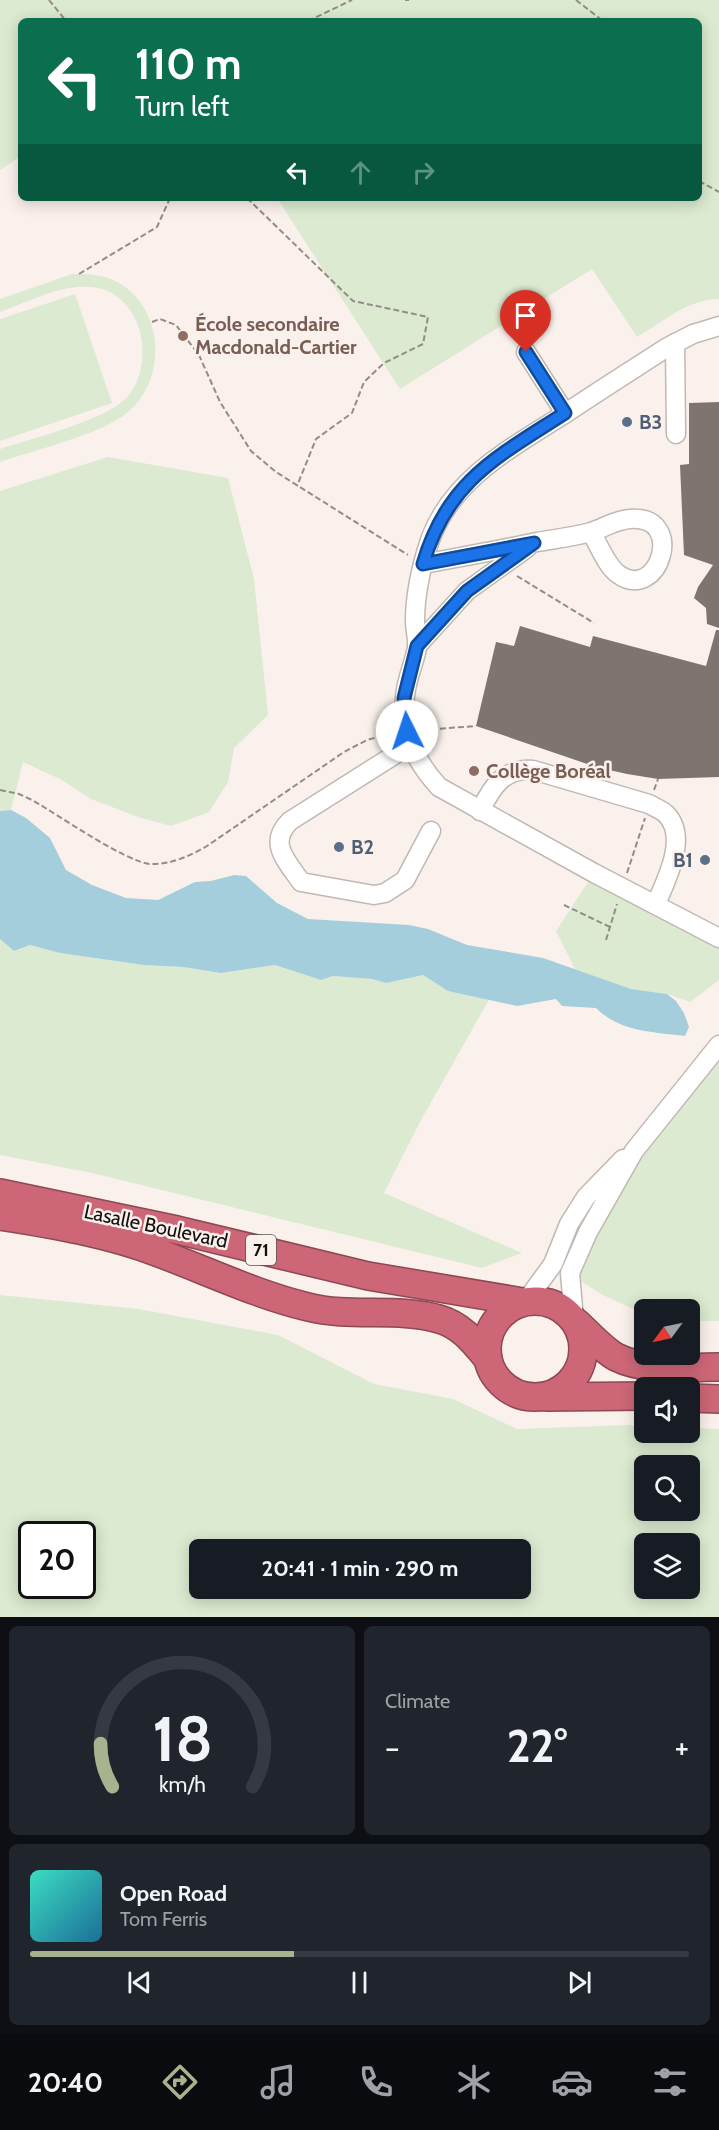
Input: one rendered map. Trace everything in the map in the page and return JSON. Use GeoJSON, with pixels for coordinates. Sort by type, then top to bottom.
{"type":"FeatureCollection","features":[{"type":"Feature","properties":{"kind":"highway","name":"Lasalle Boulevard"},"geometry":{"type":"LineString","coordinates":[[0,1193],[177,1230],[368,1276],[524,1302]]}},
{"type":"Feature","properties":{"kind":"highway","name":"Lasalle Boulevard"},"geometry":{"type":"LineString","coordinates":[[0,1216],[62,1225],[158,1252],[210,1275],[311,1308],[364,1313],[403,1312],[441,1320],[467,1334],[488,1359]]}},
{"type":"Feature","properties":{"kind":"highway"},"geometry":{"type":"LineString","coordinates":[[634,1396],[537,1398],[511,1391],[492,1371],[488,1359],[487,1344],[494,1323],[509,1308],[524,1302],[539,1300],[565,1310],[575,1322],[615,1356],[636,1364],[719,1367]]}},
{"type":"Feature","properties":{"kind":"highway"},"geometry":{"type":"LineString","coordinates":[[537,1398],[551,1395],[564,1388],[574,1378],[581,1365],[584,1351],[582,1337],[575,1322]]}},
{"type":"Feature","properties":{"kind":"highway"},"geometry":{"type":"LineString","coordinates":[[700,1398],[719,1399]]}},
{"type":"Feature","properties":{"kind":"street"},"geometry":{"type":"LineString","coordinates":[[719,326],[693,334],[675,343],[498,455],[467,483],[439,521],[423,564],[415,620],[417,646],[404,698],[409,738],[420,766],[439,787],[622,888],[719,938]]}},
{"type":"Feature","properties":{"kind":"street"},"geometry":{"type":"LineString","coordinates":[[675,343],[676,434]]}},
{"type":"Feature","properties":{"kind":"street"},"geometry":{"type":"LineString","coordinates":[[526,352],[565,413]]}},
{"type":"Feature","properties":{"kind":"street"},"geometry":{"type":"LineString","coordinates":[[423,564],[591,532]]}},
{"type":"Feature","properties":{"kind":"street"},"geometry":{"type":"LineString","coordinates":[[417,646],[467,591],[534,543]]}},
{"type":"Feature","properties":{"kind":"street"},"geometry":{"type":"LineString","coordinates":[[409,738],[290,821],[283,828],[278,840],[280,850],[301,882],[374,895],[396,888],[405,880],[431,831]]}},
{"type":"Feature","properties":{"kind":"street"},"geometry":{"type":"LineString","coordinates":[[480,811],[497,782],[510,772],[522,770],[533,770],[649,804],[666,813],[676,834],[676,845],[656,904]]}},
{"type":"Feature","properties":{"kind":"street"},"geometry":{"type":"LineString","coordinates":[[575,1322],[570,1273],[588,1232],[634,1151],[719,1045]]}},
{"type":"Feature","properties":{"kind":"street"},"geometry":{"type":"LineString","coordinates":[[524,1302],[553,1264],[569,1224],[586,1197],[613,1167],[634,1151]]}},
{"type":"Feature","properties":{"kind":"path"},"geometry":{"type":"LineString","coordinates":[[49,0],[64,18]]}},
{"type":"Feature","properties":{"kind":"path"},"geometry":{"type":"LineString","coordinates":[[314,18],[352,0]]}},
{"type":"Feature","properties":{"kind":"path"},"geometry":{"type":"LineString","coordinates":[[576,0],[599,18]]}},
{"type":"Feature","properties":{"kind":"path"},"geometry":{"type":"LineString","coordinates":[[702,183],[719,192]]}},
{"type":"Feature","properties":{"kind":"path"},"geometry":{"type":"LineString","coordinates":[[80,274],[157,227],[169,201]]}},
{"type":"Feature","properties":{"kind":"path"},"geometry":{"type":"LineString","coordinates":[[250,201],[353,301],[428,317],[423,344],[384,363],[363,382],[352,413],[316,439],[297,486]]}},
{"type":"Feature","properties":{"kind":"path"},"geometry":{"type":"LineString","coordinates":[[152,322],[160,319],[176,326],[185,336],[211,377],[220,402],[251,451],[297,486],[423,564]]}},
{"type":"Feature","properties":{"kind":"path"},"geometry":{"type":"LineString","coordinates":[[500,566],[594,623]]}},
{"type":"Feature","properties":{"kind":"path"},"geometry":{"type":"LineString","coordinates":[[0,790],[19,794],[34,801],[140,862],[166,863],[193,854],[207,846],[344,752],[367,740],[385,734],[409,738],[476,726]]}},
{"type":"Feature","properties":{"kind":"path"},"geometry":{"type":"LineString","coordinates":[[606,940],[658,779]]}},
{"type":"Feature","properties":{"kind":"path"},"geometry":{"type":"LineString","coordinates":[[564,905],[610,927]]}},
{"type":"Feature","properties":{"kind":"green space"},"geometry":{"type":"Polygon","coordinates":[[[0,0],[719,0],[719,299],[686,307],[637,337],[592,269],[400,389],[279,201],[702,201],[702,18],[18,18],[18,158],[0,170],[0,0]]]}},
{"type":"Feature","properties":{"kind":"green space"},"geometry":{"type":"Polygon","coordinates":[[[72,274],[98,275],[113,280],[130,291],[143,306],[151,323],[155,342],[155,361],[150,380],[141,398],[117,420],[67,441],[0,462],[0,449],[88,420],[119,404],[129,395],[137,380],[142,364],[139,329],[132,313],[122,300],[108,291],[91,287],[68,288],[0,312],[0,299],[72,274]]]}},
{"type":"Feature","properties":{"kind":"green space"},"geometry":{"type":"Polygon","coordinates":[[[75,294],[112,403],[0,441],[0,319],[75,294]]]}},
{"type":"Feature","properties":{"kind":"green space"},"geometry":{"type":"Polygon","coordinates":[[[108,457],[228,478],[254,579],[268,715],[234,748],[228,782],[209,812],[171,826],[138,817],[91,799],[62,780],[23,762],[11,810],[0,811],[0,491],[108,457]]]}},
{"type":"Feature","properties":{"kind":"green space"},"geometry":{"type":"Polygon","coordinates":[[[594,873],[719,939],[719,980],[690,1002],[667,994],[631,989],[576,971],[556,931],[594,873]]]}},
{"type":"Feature","properties":{"kind":"green space"},"geometry":{"type":"Polygon","coordinates":[[[0,939],[14,951],[30,945],[60,953],[221,973],[275,965],[321,980],[333,976],[372,979],[386,983],[423,975],[448,991],[490,998],[421,1120],[384,1193],[522,1253],[482,1268],[92,1173],[0,1155],[0,939]]]}},
{"type":"Feature","properties":{"kind":"green space"},"geometry":{"type":"Polygon","coordinates":[[[719,1049],[719,1321],[700,1321],[700,1299],[634,1299],[634,1310],[601,1294],[571,1275],[586,1229],[719,1049]]]}},
{"type":"Feature","properties":{"kind":"green space"},"geometry":{"type":"Polygon","coordinates":[[[0,1295],[139,1309],[278,1335],[374,1384],[453,1399],[517,1429],[634,1425],[634,1443],[700,1443],[700,1428],[719,1429],[719,1617],[0,1617],[0,1295]]]}},
{"type":"Feature","properties":{"kind":"water"},"geometry":{"type":"Polygon","coordinates":[[[11,810],[26,818],[50,838],[66,870],[92,885],[126,898],[158,900],[195,882],[211,881],[234,875],[246,876],[277,903],[308,919],[409,925],[428,929],[467,945],[543,958],[631,989],[667,994],[676,1001],[684,1013],[689,1027],[685,1036],[638,1030],[616,1022],[596,1008],[562,1006],[556,999],[517,1006],[448,991],[423,975],[386,983],[372,979],[333,976],[321,980],[275,965],[221,973],[60,953],[30,945],[14,951],[0,939],[0,811],[11,810]]]}},
{"type":"Feature","properties":{"kind":"building"},"geometry":{"type":"Polygon","coordinates":[[[719,402],[719,628],[707,624],[706,608],[694,598],[698,587],[713,565],[684,555],[680,465],[689,464],[689,403],[719,402]]]}},
{"type":"Feature","properties":{"kind":"building"},"geometry":{"type":"Polygon","coordinates":[[[520,626],[590,647],[593,636],[706,666],[716,630],[719,630],[719,777],[658,779],[627,774],[596,767],[476,726],[496,642],[514,646],[520,626]]]}},
{"type":"Feature","properties":{"kind":"place","name":"École secondaire Macdonald-Cartier"},"geometry":{"type":"Point","coordinates":[183,336]}},
{"type":"Feature","properties":{"kind":"place","name":"B3"},"geometry":{"type":"Point","coordinates":[627,422]}},
{"type":"Feature","properties":{"kind":"place","name":"Collège Boréal"},"geometry":{"type":"Point","coordinates":[474,771]}},
{"type":"Feature","properties":{"kind":"place","name":"B2"},"geometry":{"type":"Point","coordinates":[339,847]}},
{"type":"Feature","properties":{"kind":"place","name":"B1"},"geometry":{"type":"Point","coordinates":[705,860]}},
{"type":"Feature","properties":{"kind":"route"},"geometry":{"type":"LineString","coordinates":[[407,731],[404,698],[417,646],[467,591],[534,543],[423,564],[430,540],[439,521],[467,483],[498,455],[565,413],[526,352]]}}]}
